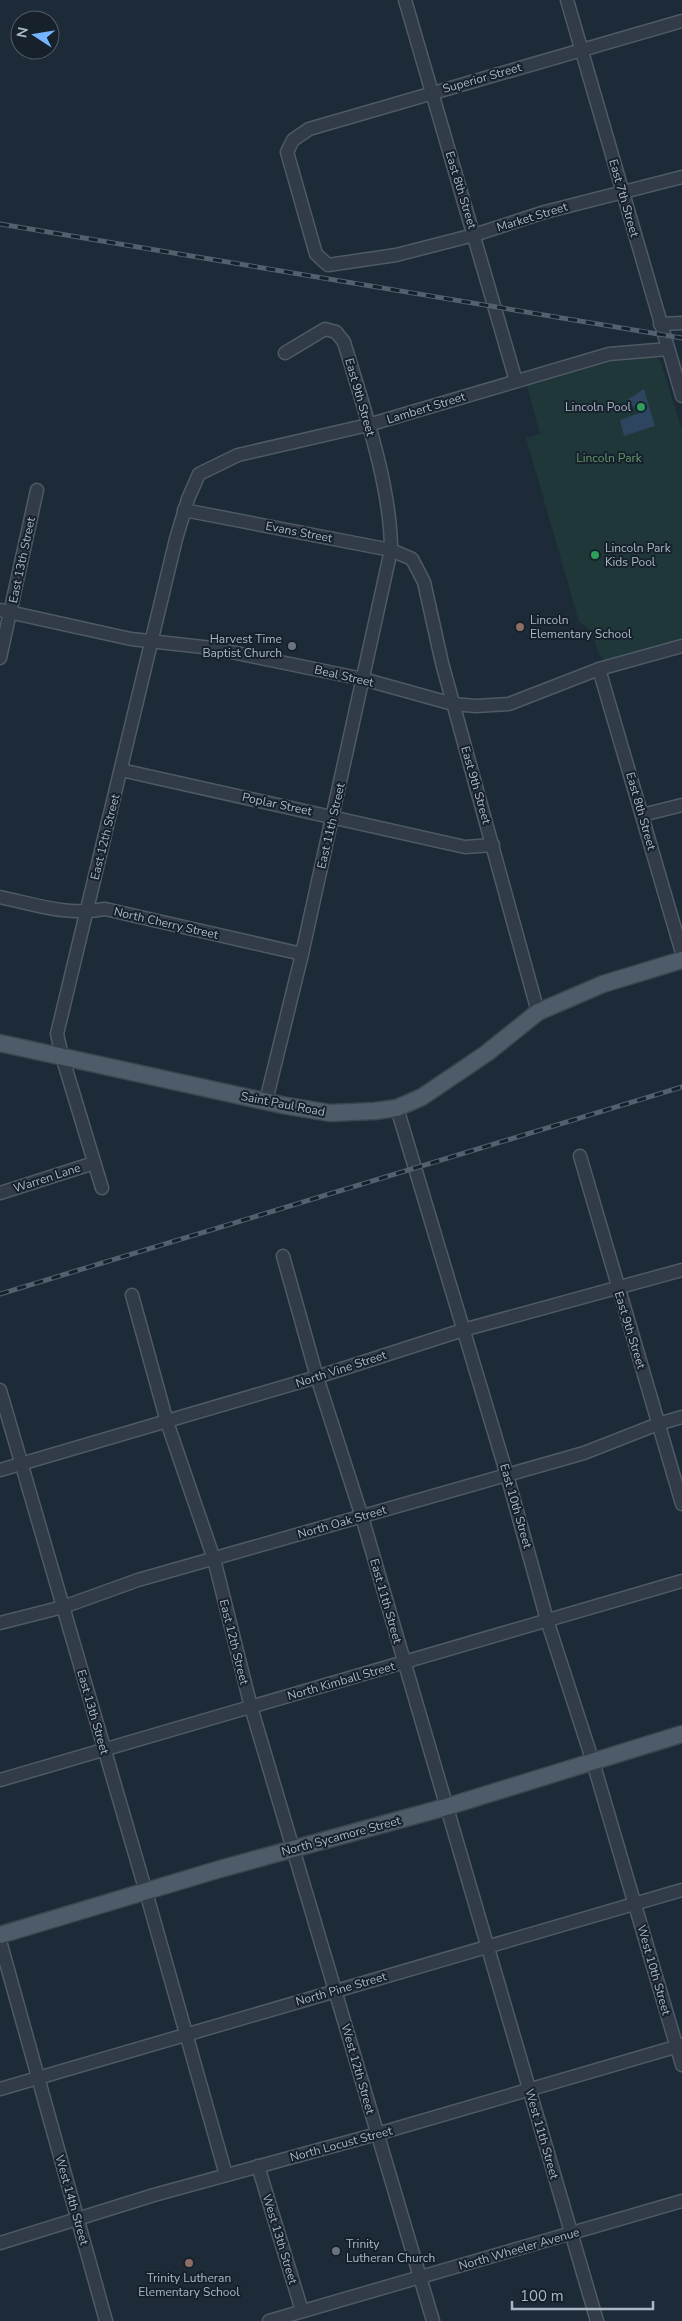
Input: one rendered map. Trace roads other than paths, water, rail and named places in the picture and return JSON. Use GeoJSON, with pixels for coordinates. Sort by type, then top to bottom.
{"type":"FeatureCollection","features":[{"type":"Feature","properties":{"kind":"main road","name":"Saint Paul Road"},"geometry":{"type":"LineString","coordinates":[[0,1042],[266,1101],[330,1113],[397,1108],[439,1087],[487,1053],[538,1012],[603,984],[682,960]]}},
{"type":"Feature","properties":{"kind":"main road","name":"North Sycamore Street"},"geometry":{"type":"LineString","coordinates":[[0,1935],[446,1807],[682,1734]]}},
{"type":"Feature","properties":{"kind":"street","name":"East 8th Street"},"geometry":{"type":"LineString","coordinates":[[405,0],[516,381]]}},
{"type":"Feature","properties":{"kind":"street","name":"East 7th Street"},"geometry":{"type":"LineString","coordinates":[[567,0],[682,396]]}},
{"type":"Feature","properties":{"kind":"street","name":"Superior Street"},"geometry":{"type":"LineString","coordinates":[[325,262],[316,254],[287,152],[292,140],[308,129],[682,21]]}},
{"type":"Feature","properties":{"kind":"street","name":"Market Street"},"geometry":{"type":"LineString","coordinates":[[325,262],[328,265],[396,255],[545,212],[682,177]]}},
{"type":"Feature","properties":{"kind":"street"},"geometry":{"type":"LineString","coordinates":[[660,324],[682,323]]}},
{"type":"Feature","properties":{"kind":"street","name":"East 9th Street"},"geometry":{"type":"LineString","coordinates":[[285,353],[325,329],[336,332],[344,342],[368,426],[387,504],[391,528],[391,550]]}},
{"type":"Feature","properties":{"kind":"street","name":"Lambert Street"},"geometry":{"type":"LineString","coordinates":[[194,485],[199,474],[238,455],[368,426],[609,354],[668,349]]}},
{"type":"Feature","properties":{"kind":"street","name":"East 12th Street"},"geometry":{"type":"LineString","coordinates":[[102,1188],[57,1034],[184,510],[194,485]]}},
{"type":"Feature","properties":{"kind":"street","name":"East 13th Street"},"geometry":{"type":"LineString","coordinates":[[0,658],[5,611],[37,490]]}},
{"type":"Feature","properties":{"kind":"street","name":"Evans Street"},"geometry":{"type":"LineString","coordinates":[[184,510],[391,550],[412,559]]}},
{"type":"Feature","properties":{"kind":"street","name":"East 11th Street"},"geometry":{"type":"LineString","coordinates":[[266,1101],[302,954],[391,550]]}},
{"type":"Feature","properties":{"kind":"street","name":"East 9th Street"},"geometry":{"type":"LineString","coordinates":[[412,559],[424,582],[453,704],[538,1012]]}},
{"type":"Feature","properties":{"kind":"street","name":"Beal Street"},"geometry":{"type":"LineString","coordinates":[[5,611],[131,639],[212,648],[364,678],[453,704],[476,706],[509,704],[599,670],[682,646]]}},
{"type":"Feature","properties":{"kind":"street","name":"East 8th Street"},"geometry":{"type":"LineString","coordinates":[[599,670],[682,954]]}},
{"type":"Feature","properties":{"kind":"street","name":"Poplar Street"},"geometry":{"type":"LineString","coordinates":[[121,770],[465,847],[493,845]]}},
{"type":"Feature","properties":{"kind":"street"},"geometry":{"type":"LineString","coordinates":[[642,815],[682,805]]}},
{"type":"Feature","properties":{"kind":"street","name":"North Cherry Street"},"geometry":{"type":"LineString","coordinates":[[0,897],[67,913],[86,913],[105,909],[302,954]]}},
{"type":"Feature","properties":{"kind":"street","name":"East 10th Street"},"geometry":{"type":"LineString","coordinates":[[397,1108],[508,1475],[547,1620],[593,1762],[634,1904]]}},
{"type":"Feature","properties":{"kind":"street","name":"East 9th Street"},"geometry":{"type":"LineString","coordinates":[[580,1156],[682,1504]]}},
{"type":"Feature","properties":{"kind":"street","name":"Warren Lane"},"geometry":{"type":"LineString","coordinates":[[0,1193],[94,1163]]}},
{"type":"Feature","properties":{"kind":"street","name":"East 11th Street"},"geometry":{"type":"LineString","coordinates":[[283,1256],[317,1377],[362,1517],[487,1947]]}},
{"type":"Feature","properties":{"kind":"street","name":"North Vine Street"},"geometry":{"type":"LineString","coordinates":[[0,1470],[317,1377],[463,1330],[682,1270]]}},
{"type":"Feature","properties":{"kind":"street","name":"East 12th Street"},"geometry":{"type":"LineString","coordinates":[[132,1295],[167,1422],[214,1559],[251,1707],[335,1990]]}},
{"type":"Feature","properties":{"kind":"street","name":"East 13th Street"},"geometry":{"type":"LineString","coordinates":[[0,1390],[186,2034]]}},
{"type":"Feature","properties":{"kind":"street","name":"North Oak Street"},"geometry":{"type":"LineString","coordinates":[[0,1623],[63,1607],[138,1580],[584,1453],[658,1424],[682,1417]]}},
{"type":"Feature","properties":{"kind":"street","name":"North Kimball Street"},"geometry":{"type":"LineString","coordinates":[[0,1780],[682,1581]]}},
{"type":"Feature","properties":{"kind":"street","name":"North Pine Street"},"geometry":{"type":"LineString","coordinates":[[0,2089],[682,1890]]}},
{"type":"Feature","properties":{"kind":"street","name":"West 10th Street"},"geometry":{"type":"LineString","coordinates":[[634,1904],[679,2046],[682,2066]]}},
{"type":"Feature","properties":{"kind":"street","name":"West 14th Street"},"geometry":{"type":"LineString","coordinates":[[0,1941],[106,2321]]}},
{"type":"Feature","properties":{"kind":"street","name":"West 11th Street"},"geometry":{"type":"LineString","coordinates":[[487,1947],[597,2321]]}},
{"type":"Feature","properties":{"kind":"street","name":"West 12th Street"},"geometry":{"type":"LineString","coordinates":[[335,1990],[433,2321]]}},
{"type":"Feature","properties":{"kind":"street"},"geometry":{"type":"LineString","coordinates":[[186,2034],[226,2175]]}},
{"type":"Feature","properties":{"kind":"street","name":"North Locust Street"},"geometry":{"type":"LineString","coordinates":[[0,2243],[226,2175],[378,2134],[679,2046]]}},
{"type":"Feature","properties":{"kind":"street","name":"West 13th Street"},"geometry":{"type":"LineString","coordinates":[[258,2166],[302,2312]]}},
{"type":"Feature","properties":{"kind":"street","name":"North Wheeler Avenue"},"geometry":{"type":"LineString","coordinates":[[269,2321],[682,2201]]}},
{"type":"Feature","properties":{"kind":"water","name":"Lincoln Pool"},"geometry":{"type":"Polygon","coordinates":[[[644,389],[655,426],[624,436],[620,420],[640,413],[627,400],[644,389]]]}},
{"type":"Feature","properties":{"kind":"railway"},"geometry":{"type":"LineString","coordinates":[[0,224],[682,338]]}},
{"type":"Feature","properties":{"kind":"railway"},"geometry":{"type":"LineString","coordinates":[[0,1294],[682,1087]]}},
{"type":"Feature","properties":{"kind":"place","name":"Lincoln Pool"},"geometry":{"type":"Point","coordinates":[641,407]}},
{"type":"Feature","properties":{"kind":"place","name":"Lincoln Park Kids Pool"},"geometry":{"type":"Point","coordinates":[595,555]}},
{"type":"Feature","properties":{"kind":"place","name":"Lincoln Elementary School"},"geometry":{"type":"Point","coordinates":[520,627]}},
{"type":"Feature","properties":{"kind":"place","name":"Harvest Time Baptist Church"},"geometry":{"type":"Point","coordinates":[292,646]}},
{"type":"Feature","properties":{"kind":"place","name":"Trinity Lutheran Church"},"geometry":{"type":"Point","coordinates":[336,2251]}},
{"type":"Feature","properties":{"kind":"place","name":"Trinity Lutheran Elementary School"},"geometry":{"type":"Point","coordinates":[189,2263]}},
{"type":"Feature","properties":{"kind":"park label","name":"Lincoln Park"},"geometry":{"type":"Point","coordinates":[609,458]}}]}
